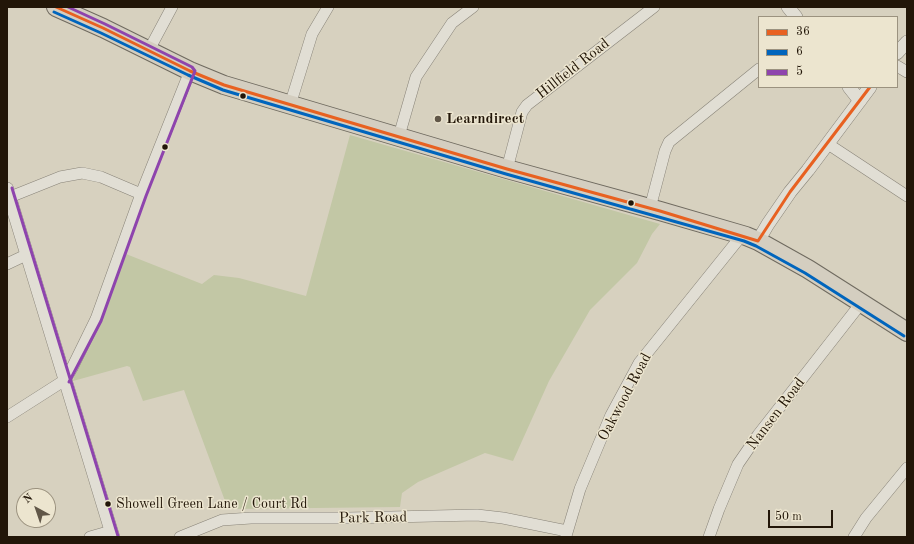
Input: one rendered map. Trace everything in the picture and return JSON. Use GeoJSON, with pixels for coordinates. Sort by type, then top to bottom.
{"type":"FeatureCollection","features":[{"type":"Feature","properties":{"kind":"highway"},"geometry":{"type":"LineString","coordinates":[[56,7],[150,50],[190,71],[222,84],[507,169],[650,208],[750,238],[808,269],[907,332]]}},
{"type":"Feature","properties":{"kind":"street"},"geometry":{"type":"LineString","coordinates":[[150,50],[172,7]]}},
{"type":"Feature","properties":{"kind":"street"},"geometry":{"type":"LineString","coordinates":[[290,105],[312,34],[328,7]]}},
{"type":"Feature","properties":{"kind":"street"},"geometry":{"type":"LineString","coordinates":[[399,136],[416,77],[452,23],[473,7]]}},
{"type":"Feature","properties":{"kind":"street","name":"Hillfield Road"},"geometry":{"type":"LineString","coordinates":[[507,169],[522,112],[527,105],[654,7]]}},
{"type":"Feature","properties":{"kind":"street"},"geometry":{"type":"LineString","coordinates":[[788,7],[795,16]]}},
{"type":"Feature","properties":{"kind":"street"},"geometry":{"type":"LineString","coordinates":[[898,52],[907,42]]}},
{"type":"Feature","properties":{"kind":"street"},"geometry":{"type":"LineString","coordinates":[[898,67],[907,72]]}},
{"type":"Feature","properties":{"kind":"street"},"geometry":{"type":"LineString","coordinates":[[650,208],[669,142],[758,70]]}},
{"type":"Feature","properties":{"kind":"street"},"geometry":{"type":"LineString","coordinates":[[7,417],[65,380],[96,319],[141,194],[190,71]]}},
{"type":"Feature","properties":{"kind":"street"},"geometry":{"type":"LineString","coordinates":[[850,88],[860,101]]}},
{"type":"Feature","properties":{"kind":"street"},"geometry":{"type":"LineString","coordinates":[[750,238],[768,224],[790,192],[869,88]]}},
{"type":"Feature","properties":{"kind":"street"},"geometry":{"type":"LineString","coordinates":[[828,144],[907,196]]}},
{"type":"Feature","properties":{"kind":"street"},"geometry":{"type":"LineString","coordinates":[[90,537],[112,534],[8,193],[60,177],[82,173],[101,177],[141,194]]}},
{"type":"Feature","properties":{"kind":"street","name":"Oakwood Road"},"geometry":{"type":"LineString","coordinates":[[566,534],[580,489],[611,415],[639,363],[750,238]]}},
{"type":"Feature","properties":{"kind":"street"},"geometry":{"type":"LineString","coordinates":[[7,264],[26,255]]}},
{"type":"Feature","properties":{"kind":"street","name":"Nansen Road"},"geometry":{"type":"LineString","coordinates":[[710,537],[719,509],[738,464],[758,435],[862,302]]}},
{"type":"Feature","properties":{"kind":"street"},"geometry":{"type":"LineString","coordinates":[[57,354],[68,357],[78,355]]}},
{"type":"Feature","properties":{"kind":"street"},"geometry":{"type":"LineString","coordinates":[[854,537],[866,518],[907,468]]}},
{"type":"Feature","properties":{"kind":"street","name":"Park Road"},"geometry":{"type":"LineString","coordinates":[[180,537],[222,520],[251,518],[348,518],[477,515],[503,518],[566,534]]}},
{"type":"Feature","properties":{"kind":"green space"},"geometry":{"type":"Polygon","coordinates":[[[350,135],[660,224],[652,234],[637,263],[590,310],[549,381],[513,461],[485,453],[418,482],[402,493],[400,507],[228,509],[184,390],[143,401],[130,367],[127,366],[73,381],[75,373],[126,254],[202,284],[214,275],[239,278],[306,296],[350,135]]]}},
{"type":"Feature","properties":{"kind":"transit line","name":"36"},"geometry":{"type":"LineString","coordinates":[[56,7],[103,28],[190,71],[224,85],[507,169],[660,211],[758,241],[790,192],[869,88]]}},
{"type":"Feature","properties":{"kind":"transit line","name":"5"},"geometry":{"type":"LineString","coordinates":[[68,7],[192,67],[195,71],[146,196],[101,321],[69,382]]}},
{"type":"Feature","properties":{"kind":"transit line","name":"6"},"geometry":{"type":"LineString","coordinates":[[54,12],[223,90],[506,174],[744,241],[805,273],[904,336]]}},
{"type":"Feature","properties":{"kind":"transit line","name":"5"},"geometry":{"type":"LineString","coordinates":[[12,188],[118,536]]}},
{"type":"Feature","properties":{"kind":"place","name":"Learndirect"},"geometry":{"type":"Point","coordinates":[438,119]}},
{"type":"Feature","properties":{"kind":"place","name":"Showell Green Lane / Court Rd"},"geometry":{"type":"Point","coordinates":[108,504]}}]}
